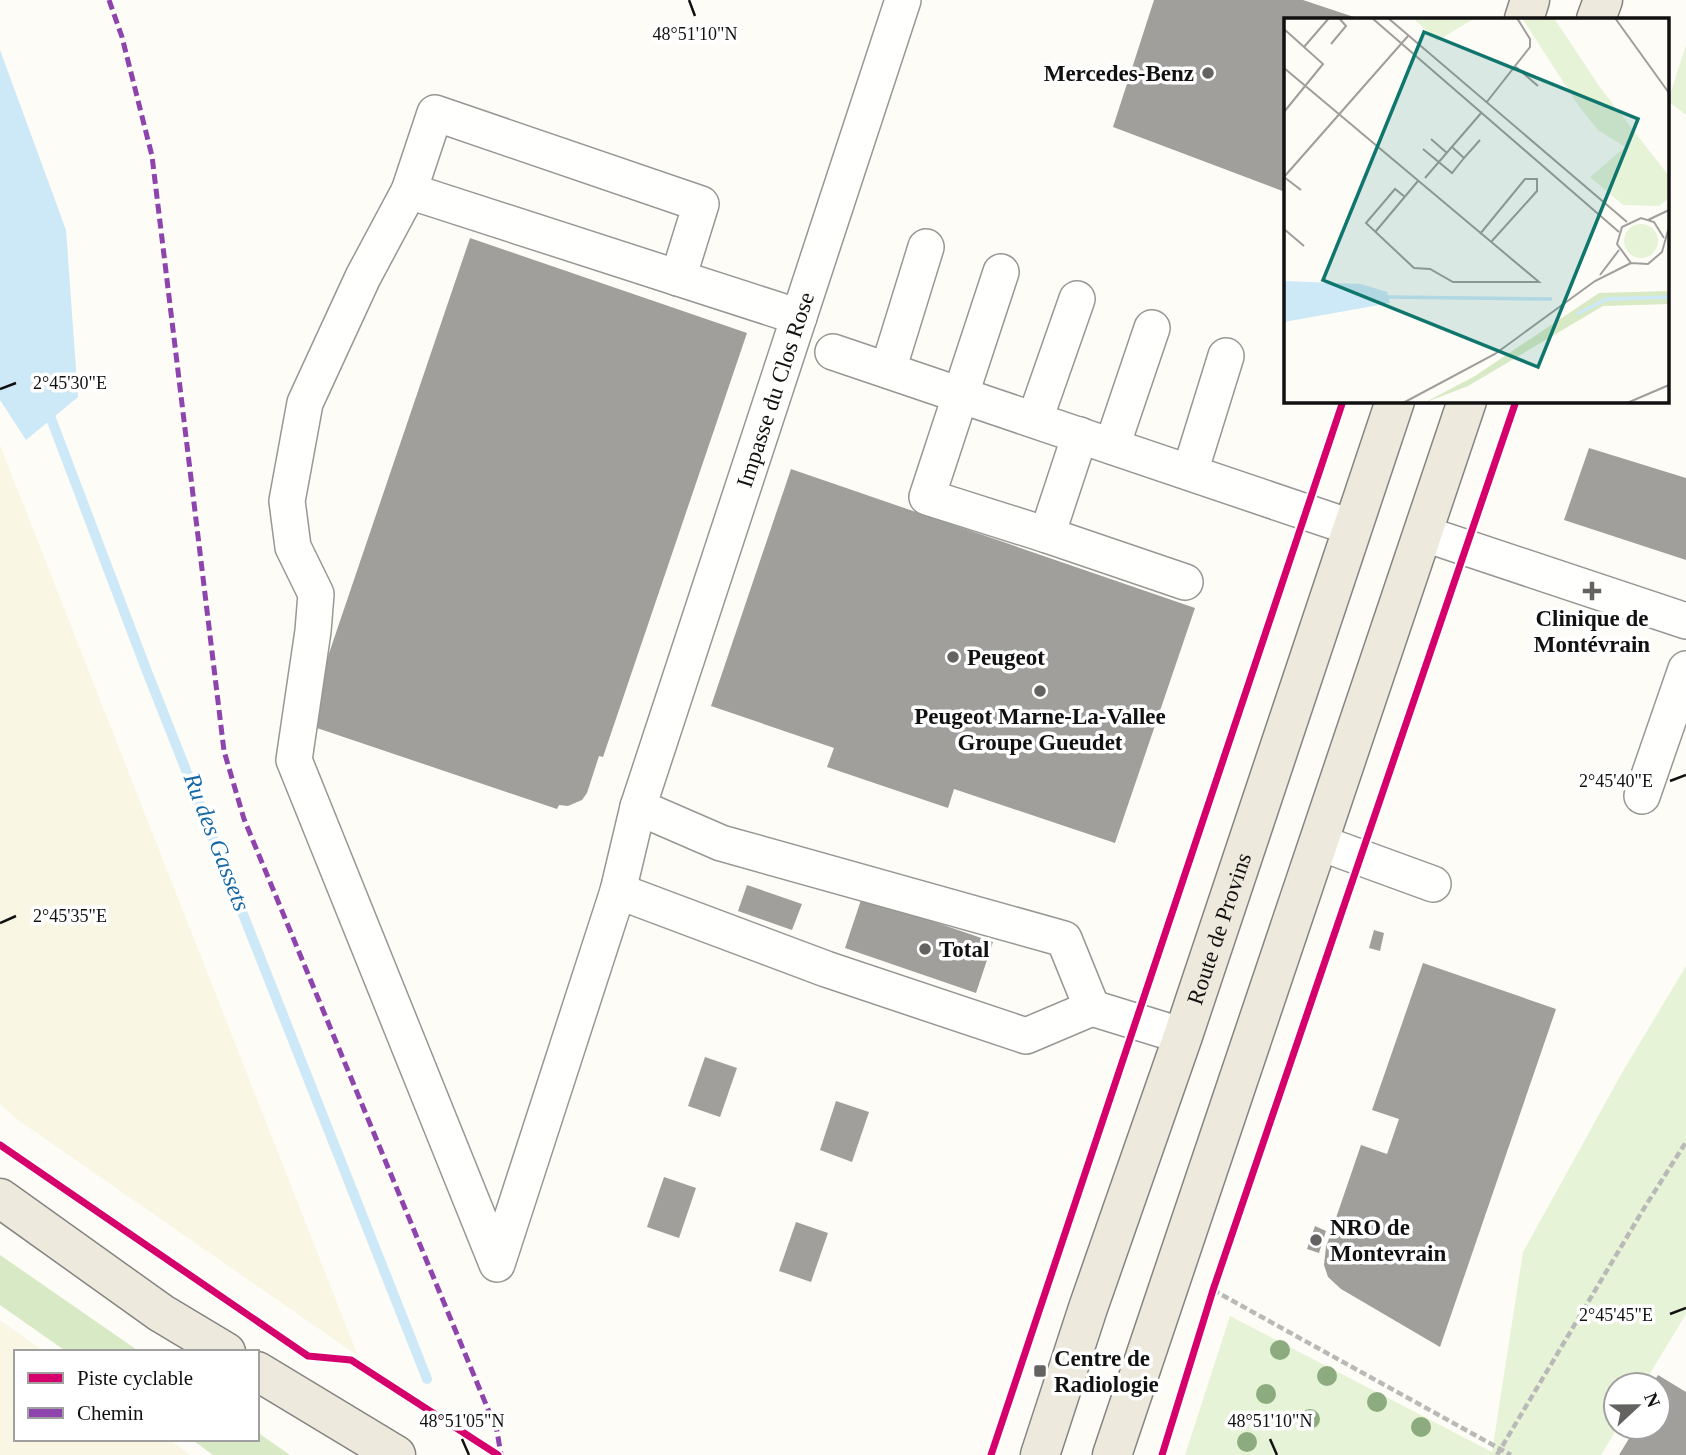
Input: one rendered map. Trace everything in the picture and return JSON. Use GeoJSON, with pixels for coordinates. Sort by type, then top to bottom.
{"type":"FeatureCollection","features":[{"type":"Feature","properties":{"kind":"main road"},"geometry":{"type":"LineString","coordinates":[[1524,18],[1530,0]]}},
{"type":"Feature","properties":{"kind":"main road"},"geometry":{"type":"LineString","coordinates":[[1596,18],[1602,0]]}},
{"type":"Feature","properties":{"kind":"main road","name":"Route de Provins"},"geometry":{"type":"LineString","coordinates":[[1040,1455],[1395,402]]}},
{"type":"Feature","properties":{"kind":"main road"},"geometry":{"type":"LineString","coordinates":[[1112,1455],[1467,402]]}},
{"type":"Feature","properties":{"kind":"main road"},"geometry":{"type":"LineString","coordinates":[[0,1198],[161,1313],[223,1350]]}},
{"type":"Feature","properties":{"kind":"main road"},"geometry":{"type":"LineString","coordinates":[[259,1372],[396,1455]]}},
{"type":"Feature","properties":{"kind":"street","name":"Impasse du Clos Rose"},"geometry":{"type":"LineString","coordinates":[[409,191],[363,277],[305,403],[287,501],[293,547],[316,594],[294,760],[497,1264],[618,891],[643,792],[903,0]]}},
{"type":"Feature","properties":{"kind":"street"},"geometry":{"type":"LineString","coordinates":[[678,278],[701,205],[435,113],[409,191],[678,278],[799,317]]}},
{"type":"Feature","properties":{"kind":"street"},"geometry":{"type":"LineString","coordinates":[[888,370],[926,247]]}},
{"type":"Feature","properties":{"kind":"street"},"geometry":{"type":"LineString","coordinates":[[1001,272],[927,497],[1047,534],[1185,582]]}},
{"type":"Feature","properties":{"kind":"street"},"geometry":{"type":"LineString","coordinates":[[1035,419],[1077,299]]}},
{"type":"Feature","properties":{"kind":"street"},"geometry":{"type":"LineString","coordinates":[[1047,534],[1152,328]]}},
{"type":"Feature","properties":{"kind":"street"},"geometry":{"type":"LineString","coordinates":[[833,352],[1353,528]]}},
{"type":"Feature","properties":{"kind":"street"},"geometry":{"type":"LineString","coordinates":[[1190,472],[1226,356]]}},
{"type":"Feature","properties":{"kind":"street"},"geometry":{"type":"LineString","coordinates":[[1422,533],[1686,621]]}},
{"type":"Feature","properties":{"kind":"street"},"geometry":{"type":"LineString","coordinates":[[1642,796],[1686,668]]}},
{"type":"Feature","properties":{"kind":"street"},"geometry":{"type":"LineString","coordinates":[[643,792],[721,843],[1064,939],[1092,1008]]}},
{"type":"Feature","properties":{"kind":"street"},"geometry":{"type":"LineString","coordinates":[[1318,842],[1433,884]]}},
{"type":"Feature","properties":{"kind":"street"},"geometry":{"type":"LineString","coordinates":[[618,891],[826,969],[1027,1036],[1092,1008],[1183,1036]]}},
{"type":"Feature","properties":{"kind":"path"},"geometry":{"type":"LineString","coordinates":[[1497,1455],[1686,1142]]}},
{"type":"Feature","properties":{"kind":"path"},"geometry":{"type":"LineString","coordinates":[[1209,1303],[1217,1277]]}},
{"type":"Feature","properties":{"kind":"path"},"geometry":{"type":"LineString","coordinates":[[1213,1290],[1511,1455]]}},
{"type":"Feature","properties":{"kind":"shaded area"},"geometry":{"type":"Polygon","coordinates":[[[0,445],[358,1356],[18,1120],[0,1104],[0,445]]]}},
{"type":"Feature","properties":{"kind":"shaded area"},"geometry":{"type":"Polygon","coordinates":[[[0,1320],[42,1350],[14,1350],[14,1441],[172,1441],[190,1455],[0,1455],[0,1320]]]}},
{"type":"Feature","properties":{"kind":"green space"},"geometry":{"type":"Polygon","coordinates":[[[1686,45],[1686,115],[1668,101],[1686,45]]]}},
{"type":"Feature","properties":{"kind":"green space"},"geometry":{"type":"Polygon","coordinates":[[[1686,966],[1686,1314],[1651,1371],[1602,1371],[1602,1441],[1610,1441],[1601,1455],[1185,1455],[1230,1316],[1492,1452],[1523,1252],[1623,1071],[1686,966]]]}},
{"type":"Feature","properties":{"kind":"green space"},"geometry":{"type":"Polygon","coordinates":[[[0,1255],[137,1350],[64,1350],[0,1305],[0,1255]]]}},
{"type":"Feature","properties":{"kind":"green space"},"geometry":{"type":"Polygon","coordinates":[[[259,1433],[290,1455],[213,1455],[194,1441],[259,1441],[259,1433]]]}},
{"type":"Feature","properties":{"kind":"water"},"geometry":{"type":"Polygon","coordinates":[[[0,50],[66,230],[78,397],[26,440],[0,400],[0,50]]]}},
{"type":"Feature","properties":{"kind":"building","name":"Mercedes-Benz"},"geometry":{"type":"Polygon","coordinates":[[[1154,0],[1303,0],[1357,18],[1284,18],[1284,192],[1113,127],[1154,0]]]}},
{"type":"Feature","properties":{"kind":"building"},"geometry":{"type":"Polygon","coordinates":[[[470,238],[747,333],[603,757],[599,756],[587,793],[582,800],[568,806],[559,805],[557,809],[305,724],[470,238]]]}},
{"type":"Feature","properties":{"kind":"building"},"geometry":{"type":"Polygon","coordinates":[[[1589,448],[1686,478],[1686,560],[1564,520],[1589,448]]]}},
{"type":"Feature","properties":{"kind":"building","name":"Peugeot"},"geometry":{"type":"Polygon","coordinates":[[[791,469],[1195,608],[1115,843],[954,789],[948,808],[827,767],[834,748],[711,706],[791,469]]]}},
{"type":"Feature","properties":{"kind":"building"},"geometry":{"type":"Polygon","coordinates":[[[747,885],[802,904],[792,930],[738,911],[747,885]]]}},
{"type":"Feature","properties":{"kind":"building"},"geometry":{"type":"Polygon","coordinates":[[[862,897],[993,942],[976,993],[845,948],[862,897]]]}},
{"type":"Feature","properties":{"kind":"building"},"geometry":{"type":"Polygon","coordinates":[[[1374,930],[1384,933],[1380,951],[1369,948],[1374,930]]]}},
{"type":"Feature","properties":{"kind":"building"},"geometry":{"type":"Polygon","coordinates":[[[1423,963],[1556,1009],[1440,1347],[1341,1289],[1328,1277],[1324,1265],[1326,1247],[1361,1145],[1387,1154],[1399,1119],[1372,1110],[1423,963]]]}},
{"type":"Feature","properties":{"kind":"building"},"geometry":{"type":"Polygon","coordinates":[[[705,1057],[737,1068],[720,1117],[688,1106],[705,1057]]]}},
{"type":"Feature","properties":{"kind":"building"},"geometry":{"type":"Polygon","coordinates":[[[836,1101],[869,1112],[852,1162],[820,1150],[836,1101]]]}},
{"type":"Feature","properties":{"kind":"building"},"geometry":{"type":"Polygon","coordinates":[[[664,1177],[696,1188],[679,1238],[647,1227],[664,1177]]]}},
{"type":"Feature","properties":{"kind":"building"},"geometry":{"type":"Polygon","coordinates":[[[796,1222],[828,1233],[811,1282],[779,1271],[796,1222]]]}},
{"type":"Feature","properties":{"kind":"building","name":"NRO de Montevrain"},"geometry":{"type":"Polygon","coordinates":[[[1315,1226],[1326,1231],[1319,1253],[1307,1249],[1315,1226]]]}},
{"type":"Feature","properties":{"kind":"building"},"geometry":{"type":"Polygon","coordinates":[[[1672,1384],[1686,1392],[1686,1455],[1619,1455],[1628,1441],[1672,1441],[1672,1384]]]}},
{"type":"Feature","properties":{"kind":"waterway","name":"Ru des Gassets"},"geometry":{"type":"LineString","coordinates":[[47,408],[146,669],[427,1379]]}},
{"type":"Feature","properties":{"kind":"marked path"},"geometry":{"type":"LineString","coordinates":[[109,0],[122,37],[152,156],[224,751],[244,819],[497,1431],[501,1455]]}},
{"type":"Feature","properties":{"kind":"cycle path"},"geometry":{"type":"LineString","coordinates":[[991,1455],[1343,402]]}},
{"type":"Feature","properties":{"kind":"cycle path"},"geometry":{"type":"LineString","coordinates":[[1162,1455],[1213,1290],[1516,402]]}},
{"type":"Feature","properties":{"kind":"cycle path"},"geometry":{"type":"LineString","coordinates":[[0,1145],[308,1356],[351,1360],[498,1455]]}},
{"type":"Feature","properties":{"kind":"place","name":"Mercedes-Benz"},"geometry":{"type":"Point","coordinates":[1208,73]}},
{"type":"Feature","properties":{"kind":"place","name":"Clinique de Montévrain"},"geometry":{"type":"Point","coordinates":[1592,591]}},
{"type":"Feature","properties":{"kind":"place","name":"Peugeot"},"geometry":{"type":"Point","coordinates":[953,657]}},
{"type":"Feature","properties":{"kind":"place","name":"Peugeot Marne-La-Vallee Groupe Gueudet"},"geometry":{"type":"Point","coordinates":[1040,691]}},
{"type":"Feature","properties":{"kind":"place","name":"Total"},"geometry":{"type":"Point","coordinates":[925,949]}},
{"type":"Feature","properties":{"kind":"place","name":"NRO de Montevrain"},"geometry":{"type":"Point","coordinates":[1316,1240]}},
{"type":"Feature","properties":{"kind":"place","name":"Centre de Radiologie"},"geometry":{"type":"Point","coordinates":[1040,1371]}}]}
